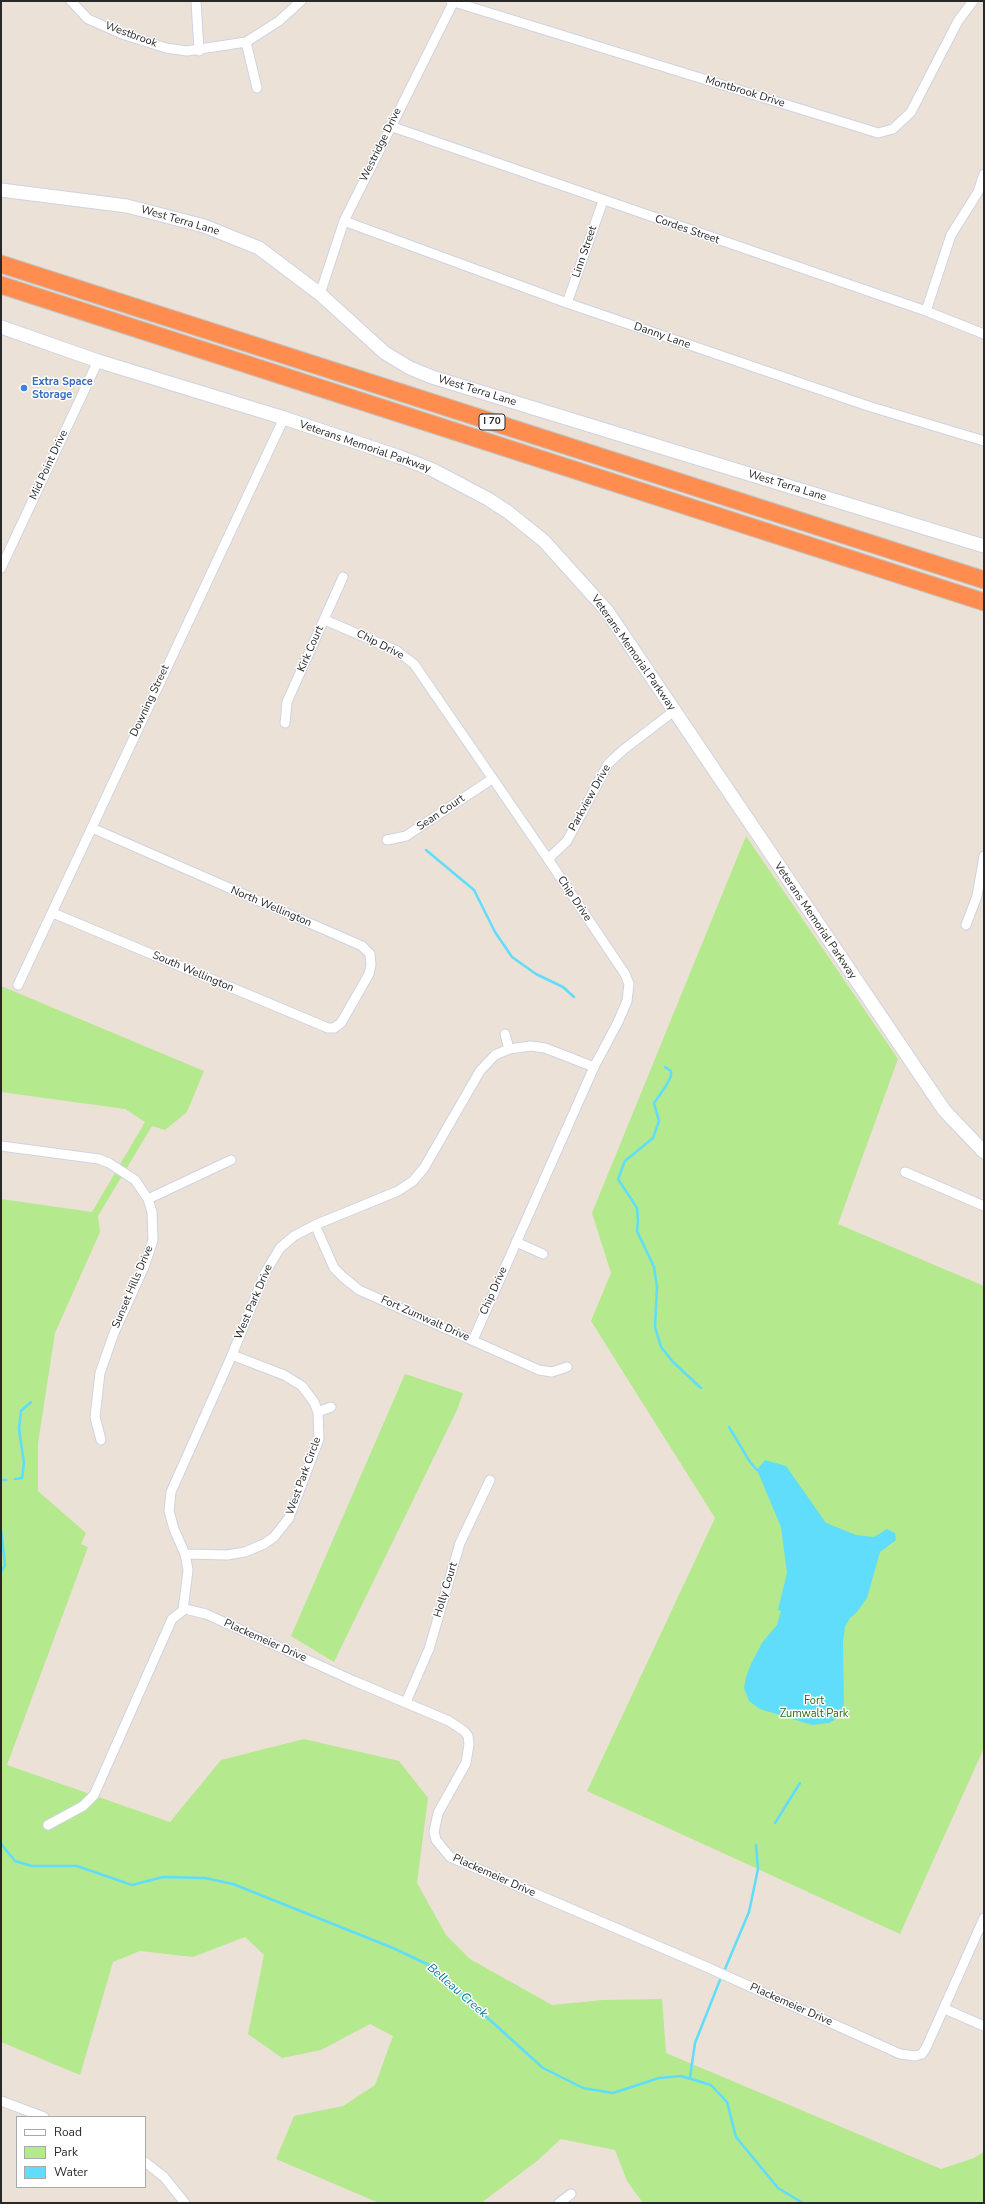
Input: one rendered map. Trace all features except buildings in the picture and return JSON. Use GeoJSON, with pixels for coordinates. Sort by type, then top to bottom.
{"type":"FeatureCollection","features":[{"type":"Feature","properties":{"kind":"highway","name":"I 70"},"geometry":{"type":"LineString","coordinates":[[1,264],[984,580]]}},
{"type":"Feature","properties":{"kind":"highway","name":"I 70"},"geometry":{"type":"LineString","coordinates":[[1,285],[984,602]]}},
{"type":"Feature","properties":{"kind":"street","name":"Westbrook"},"geometry":{"type":"LineString","coordinates":[[71,1],[88,19],[122,34],[166,48],[199,51],[246,42]]}},
{"type":"Feature","properties":{"kind":"street"},"geometry":{"type":"LineString","coordinates":[[196,1],[199,51]]}},
{"type":"Feature","properties":{"kind":"street"},"geometry":{"type":"LineString","coordinates":[[257,88],[246,42],[279,21],[301,1]]}},
{"type":"Feature","properties":{"kind":"street","name":"Montbrook Drive"},"geometry":{"type":"LineString","coordinates":[[453,1],[878,133],[893,129],[911,112],[958,21],[973,1]]}},
{"type":"Feature","properties":{"kind":"street","name":"Westridge Drive"},"geometry":{"type":"LineString","coordinates":[[320,294],[344,221],[453,1]]}},
{"type":"Feature","properties":{"kind":"street","name":"Cordes Street"},"geometry":{"type":"LineString","coordinates":[[390,126],[603,201],[926,310],[984,334]]}},
{"type":"Feature","properties":{"kind":"street"},"geometry":{"type":"LineString","coordinates":[[926,310],[952,235],[978,192],[984,174]]}},
{"type":"Feature","properties":{"kind":"street","name":"West Terra Lane"},"geometry":{"type":"LineString","coordinates":[[1,190],[127,206],[204,226],[260,248],[320,294],[385,353],[410,368],[432,377],[984,546]]}},
{"type":"Feature","properties":{"kind":"street","name":"Linn Street"},"geometry":{"type":"LineString","coordinates":[[567,303],[603,201]]}},
{"type":"Feature","properties":{"kind":"street","name":"Danny Lane"},"geometry":{"type":"LineString","coordinates":[[344,221],[567,303],[868,406],[983,437]]}},
{"type":"Feature","properties":{"kind":"street","name":"Veterans Memorial Parkway"},"geometry":{"type":"LineString","coordinates":[[1,327],[98,361],[284,418],[388,453],[433,470],[471,489],[508,512],[544,541],[601,604],[944,1110],[984,1152]]}},
{"type":"Feature","properties":{"kind":"street","name":"Mid Point Drive"},"geometry":{"type":"LineString","coordinates":[[1,568],[98,361]]}},
{"type":"Feature","properties":{"kind":"street","name":"Downing Street"},"geometry":{"type":"LineString","coordinates":[[18,985],[284,418]]}},
{"type":"Feature","properties":{"kind":"street","name":"Kirk Court"},"geometry":{"type":"LineString","coordinates":[[285,723],[287,702],[325,620],[343,576]]}},
{"type":"Feature","properties":{"kind":"street","name":"Chip Drive"},"geometry":{"type":"LineString","coordinates":[[325,620],[397,651],[414,664],[548,859],[625,974],[629,984],[627,1001],[618,1022],[594,1067],[472,1340]]}},
{"type":"Feature","properties":{"kind":"street","name":"Parkview Drive"},"geometry":{"type":"LineString","coordinates":[[548,859],[567,841],[608,764],[623,750],[674,711]]}},
{"type":"Feature","properties":{"kind":"street","name":"Sean Court"},"geometry":{"type":"LineString","coordinates":[[386,840],[406,836],[492,779]]}},
{"type":"Feature","properties":{"kind":"street","name":"North Wellington"},"geometry":{"type":"LineString","coordinates":[[92,828],[362,946],[370,954],[371,964],[369,974],[341,1023],[334,1028]]}},
{"type":"Feature","properties":{"kind":"street"},"geometry":{"type":"LineString","coordinates":[[966,925],[977,896],[984,856]]}},
{"type":"Feature","properties":{"kind":"street","name":"South Wellington"},"geometry":{"type":"LineString","coordinates":[[53,913],[328,1028],[334,1028]]}},
{"type":"Feature","properties":{"kind":"street"},"geometry":{"type":"LineString","coordinates":[[505,1034],[509,1049]]}},
{"type":"Feature","properties":{"kind":"street","name":"West Park Drive"},"geometry":{"type":"LineString","coordinates":[[183,1610],[188,1570],[185,1554],[172,1523],[169,1511],[171,1492],[232,1356],[265,1272],[280,1248],[294,1236],[315,1225],[398,1191],[413,1181],[424,1168],[480,1071],[495,1055],[509,1049],[531,1046],[545,1048],[594,1067]]}},
{"type":"Feature","properties":{"kind":"street","name":"Sunset Hills Drive"},"geometry":{"type":"LineString","coordinates":[[1,1146],[99,1159],[109,1163],[135,1180],[148,1199],[152,1212],[153,1240],[144,1267],[114,1333],[100,1373],[95,1417],[101,1440]]}},
{"type":"Feature","properties":{"kind":"street"},"geometry":{"type":"LineString","coordinates":[[148,1199],[231,1160]]}},
{"type":"Feature","properties":{"kind":"street"},"geometry":{"type":"LineString","coordinates":[[905,1172],[984,1206]]}},
{"type":"Feature","properties":{"kind":"street","name":"Fort Zumwalt Drive"},"geometry":{"type":"LineString","coordinates":[[315,1225],[332,1263],[342,1277],[354,1286],[539,1370],[552,1372],[567,1367]]}},
{"type":"Feature","properties":{"kind":"street"},"geometry":{"type":"LineString","coordinates":[[516,1242],[543,1254]]}},
{"type":"Feature","properties":{"kind":"street","name":"West Park Circle"},"geometry":{"type":"LineString","coordinates":[[185,1554],[227,1555],[245,1552],[264,1544],[281,1530],[289,1518],[318,1442],[320,1428],[318,1412],[309,1394],[293,1379],[232,1356]]}},
{"type":"Feature","properties":{"kind":"street"},"geometry":{"type":"LineString","coordinates":[[318,1412],[330,1407]]}},
{"type":"Feature","properties":{"kind":"street","name":"Holly Court"},"geometry":{"type":"LineString","coordinates":[[406,1702],[429,1649],[460,1543],[490,1480]]}},
{"type":"Feature","properties":{"kind":"street"},"geometry":{"type":"LineString","coordinates":[[48,1825],[83,1806],[94,1795],[172,1619],[183,1610]]}},
{"type":"Feature","properties":{"kind":"street","name":"Plackemeier Drive"},"geometry":{"type":"LineString","coordinates":[[183,1610],[193,1610],[206,1614],[458,1726],[468,1736],[469,1744],[466,1763],[444,1802],[435,1824],[436,1840],[450,1857],[702,1965],[900,2054],[915,2056],[922,2054],[926,2048],[945,2009],[984,1918]]}},
{"type":"Feature","properties":{"kind":"street"},"geometry":{"type":"LineString","coordinates":[[945,2009],[984,2026]]}},
{"type":"Feature","properties":{"kind":"street"},"geometry":{"type":"LineString","coordinates":[[1,2101],[41,2116]]}},
{"type":"Feature","properties":{"kind":"street"},"geometry":{"type":"LineString","coordinates":[[146,2163],[164,2177],[185,2203]]}},
{"type":"Feature","properties":{"kind":"street"},"geometry":{"type":"LineString","coordinates":[[559,2203],[571,2194]]}},
{"type":"Feature","properties":{"kind":"green space","name":"Fort Zumwalt Park"},"geometry":{"type":"Polygon","coordinates":[[[746,836],[898,1059],[838,1224],[984,1286],[984,1748],[900,1934],[587,1791],[715,1518],[591,1321],[611,1273],[592,1213],[746,836]]]}},
{"type":"Feature","properties":{"kind":"green space"},"geometry":{"type":"Polygon","coordinates":[[[1,986],[204,1071],[187,1112],[165,1130],[152,1126],[98,1216],[100,1232],[55,1333],[38,1443],[38,1491],[86,1533],[81,1544],[88,1547],[7,1765],[170,1822],[221,1760],[304,1739],[399,1761],[428,1798],[417,1883],[446,1935],[470,1959],[552,2005],[603,2000],[662,1999],[666,2053],[941,2169],[974,2158],[984,2152],[984,2203],[643,2203],[627,2181],[615,2150],[561,2139],[537,2161],[481,2203],[379,2203],[276,2159],[294,2116],[343,2106],[375,2085],[393,2036],[370,2024],[321,2050],[282,2058],[248,2034],[264,1955],[245,1937],[193,1957],[140,1951],[113,1962],[80,2075],[1,2042],[1,1199],[92,1212],[145,1122],[125,1109],[1,1092],[1,986]]]}},
{"type":"Feature","properties":{"kind":"green space"},"geometry":{"type":"Polygon","coordinates":[[[405,1374],[463,1393],[457,1410],[334,1662],[291,1636],[405,1374]]]}},
{"type":"Feature","properties":{"kind":"water"},"geometry":{"type":"Polygon","coordinates":[[[765,1460],[786,1466],[826,1523],[856,1535],[874,1537],[887,1529],[895,1533],[896,1540],[880,1552],[867,1598],[857,1612],[850,1618],[845,1627],[843,1641],[844,1714],[829,1723],[812,1725],[760,1709],[749,1701],[744,1688],[751,1664],[762,1643],[777,1625],[781,1611],[778,1610],[787,1573],[781,1527],[757,1470],[765,1460]]]}},
{"type":"Feature","properties":{"kind":"waterway"},"geometry":{"type":"LineString","coordinates":[[426,850],[474,890],[495,932],[512,957],[536,974],[563,987],[574,997]]}},
{"type":"Feature","properties":{"kind":"waterway"},"geometry":{"type":"LineString","coordinates":[[665,1067],[671,1071],[671,1076],[654,1103],[659,1121],[653,1138],[625,1161],[618,1179],[637,1208],[637,1231],[654,1267],[657,1287],[655,1327],[661,1347],[673,1362],[701,1388]]}},
{"type":"Feature","properties":{"kind":"waterway"},"geometry":{"type":"LineString","coordinates":[[15,1479],[22,1478],[24,1463],[19,1429],[21,1411],[31,1402]]}},
{"type":"Feature","properties":{"kind":"waterway"},"geometry":{"type":"LineString","coordinates":[[729,1427],[750,1462],[757,1470]]}},
{"type":"Feature","properties":{"kind":"waterway"},"geometry":{"type":"LineString","coordinates":[[1,1480],[6,1480]]}},
{"type":"Feature","properties":{"kind":"waterway"},"geometry":{"type":"LineString","coordinates":[[1,1530],[5,1565],[1,1572]]}},
{"type":"Feature","properties":{"kind":"waterway"},"geometry":{"type":"LineString","coordinates":[[775,1823],[800,1783]]}},
{"type":"Feature","properties":{"kind":"waterway","name":"Belleau Creek"},"geometry":{"type":"LineString","coordinates":[[1,1844],[15,1861],[32,1866],[77,1866],[132,1885],[163,1877],[205,1878],[233,1884],[393,1948],[429,1965],[543,2068],[583,2088],[613,2093],[659,2078],[681,2076],[711,2085],[727,2102],[736,2137],[778,2188],[803,2203]]}},
{"type":"Feature","properties":{"kind":"waterway"},"geometry":{"type":"LineString","coordinates":[[725,1969],[749,1912],[758,1869],[756,1845]]}},
{"type":"Feature","properties":{"kind":"waterway"},"geometry":{"type":"LineString","coordinates":[[690,2077],[695,2043],[720,1980]]}},
{"type":"Feature","properties":{"kind":"place","name":"Extra Space Storage"},"geometry":{"type":"Point","coordinates":[24,388]}}]}
